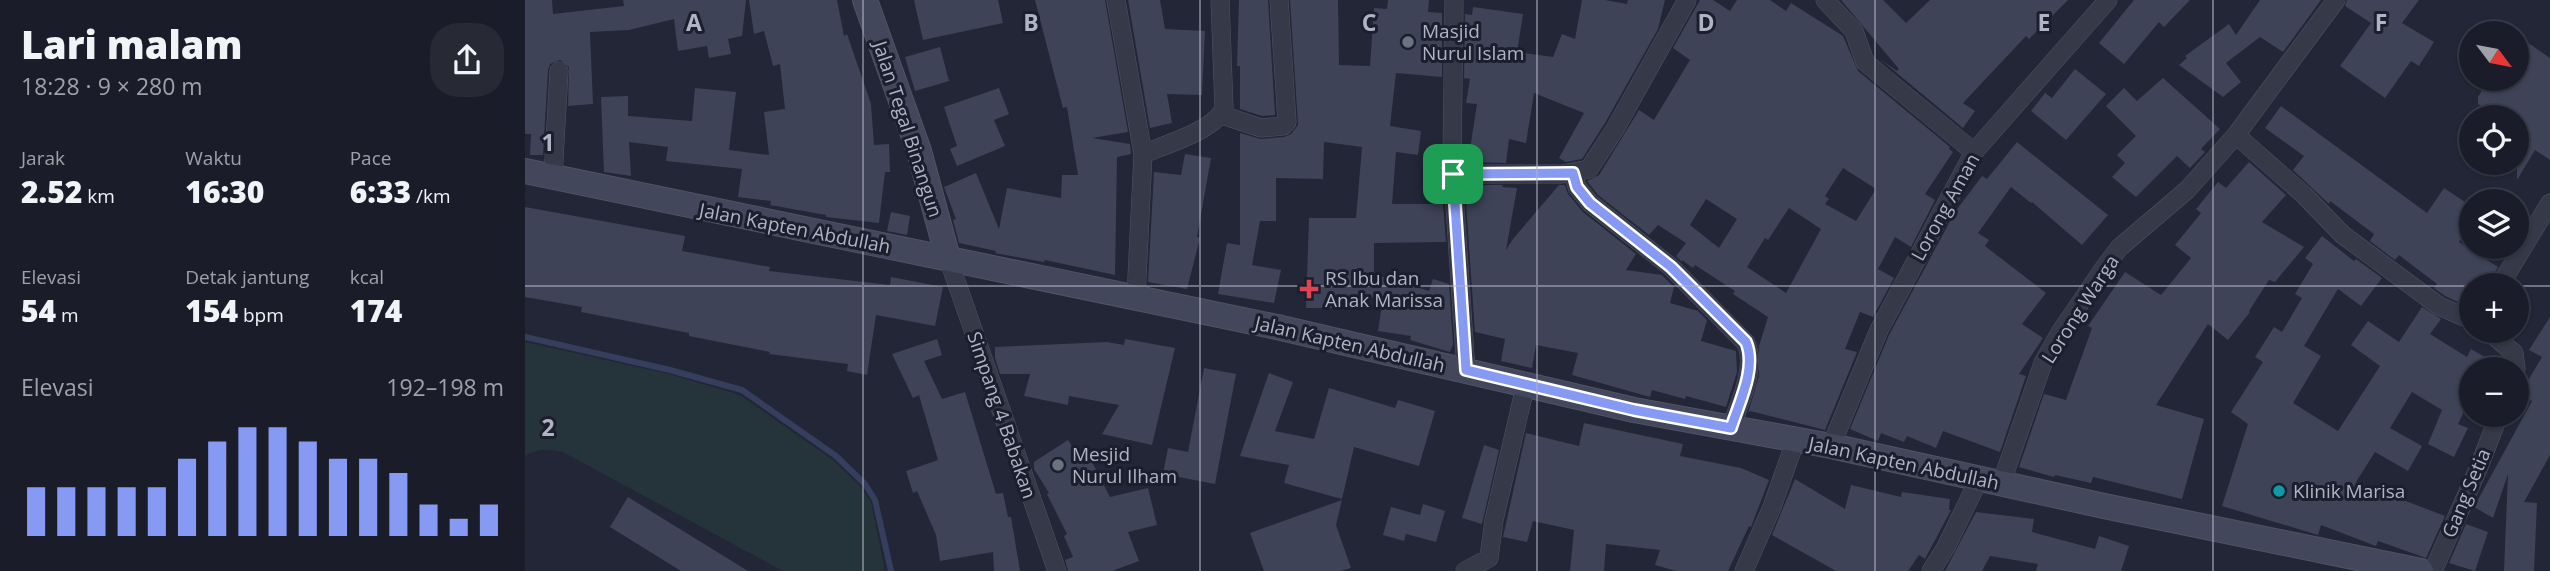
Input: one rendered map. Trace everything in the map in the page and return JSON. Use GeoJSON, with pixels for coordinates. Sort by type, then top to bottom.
{"type":"FeatureCollection","features":[{"type":"Feature","properties":{"kind":"main road","name":"Jalan Tegal Binangun"},"geometry":{"type":"LineString","coordinates":[[865,0],[919,151],[948,258]]}},
{"type":"Feature","properties":{"kind":"main road","name":"Jalan Kapten Abdullah"},"geometry":{"type":"LineString","coordinates":[[525,171],[1136,298],[1526,383],[1634,410],[1831,446],[2421,571]]}},
{"type":"Feature","properties":{"kind":"street"},"geometry":{"type":"LineString","coordinates":[[1116,0],[1143,154],[1136,298]]}},
{"type":"Feature","properties":{"kind":"street"},"geometry":{"type":"LineString","coordinates":[[1143,154],[1208,126],[1221,115],[1225,103],[1220,0]]}},
{"type":"Feature","properties":{"kind":"street"},"geometry":{"type":"LineString","coordinates":[[1221,115],[1262,128],[1283,126],[1287,121],[1279,0]]}},
{"type":"Feature","properties":{"kind":"street"},"geometry":{"type":"LineString","coordinates":[[1454,0],[1453,174],[1466,370]]}},
{"type":"Feature","properties":{"kind":"street"},"geometry":{"type":"LineString","coordinates":[[1453,174],[1585,171],[1593,164],[1656,59],[1687,0]]}},
{"type":"Feature","properties":{"kind":"street"},"geometry":{"type":"LineString","coordinates":[[1825,0],[1854,32],[1865,62],[1974,152]]}},
{"type":"Feature","properties":{"kind":"street","name":"Lorong Aman"},"geometry":{"type":"LineString","coordinates":[[1831,446],[1879,330],[1974,152],[2108,0]]}},
{"type":"Feature","properties":{"kind":"street","name":"Lorong Warga"},"geometry":{"type":"LineString","coordinates":[[1930,571],[1990,481],[2043,363],[2077,307],[2119,248],[2187,190],[2236,135],[2336,0]]}},
{"type":"Feature","properties":{"kind":"street"},"geometry":{"type":"LineString","coordinates":[[553,177],[559,71]]}},
{"type":"Feature","properties":{"kind":"street"},"geometry":{"type":"LineString","coordinates":[[2236,135],[2352,242],[2439,306],[2459,315]]}},
{"type":"Feature","properties":{"kind":"street"},"geometry":{"type":"LineString","coordinates":[[1573,173],[1577,187],[1590,203],[1671,267],[1746,342],[1751,354],[1749,369],[1731,428]]}},
{"type":"Feature","properties":{"kind":"street"},"geometry":{"type":"LineString","coordinates":[[2507,273],[2550,203]]}},
{"type":"Feature","properties":{"kind":"street","name":"Simpang 4 Babakan"},"geometry":{"type":"LineString","coordinates":[[948,258],[1057,571]]}},
{"type":"Feature","properties":{"kind":"street"},"geometry":{"type":"LineString","coordinates":[[2503,343],[2514,353],[2514,357]]}},
{"type":"Feature","properties":{"kind":"street"},"geometry":{"type":"LineString","coordinates":[[1465,571],[1489,558],[1494,520],[1526,383]]}},
{"type":"Feature","properties":{"kind":"street","name":"Gang Setia"},"geometry":{"type":"LineString","coordinates":[[2433,571],[2494,427]]}},
{"type":"Feature","properties":{"kind":"street"},"geometry":{"type":"LineString","coordinates":[[1744,571],[1772,507],[1796,439]]}},
{"type":"Feature","properties":{"kind":"shaded area"},"geometry":{"type":"Polygon","coordinates":[[[525,342],[669,374],[740,395],[833,460],[861,487],[871,502],[885,571],[783,571],[563,452],[544,450],[525,456],[525,342]]]}},
{"type":"Feature","properties":{"kind":"building"},"geometry":{"type":"Polygon","coordinates":[[[525,0],[552,0],[553,14],[624,6],[623,0],[746,0],[742,36],[728,39],[731,54],[709,58],[707,46],[678,51],[674,19],[629,30],[590,32],[593,104],[568,106],[569,67],[560,60],[550,64],[543,155],[530,155],[531,134],[525,134],[525,0]]]}},
{"type":"Feature","properties":{"kind":"building"},"geometry":{"type":"Polygon","coordinates":[[[749,0],[837,0],[844,36],[847,34],[871,104],[874,145],[889,144],[890,172],[885,172],[879,223],[826,217],[770,205],[771,201],[738,197],[742,169],[666,161],[668,147],[629,142],[631,176],[604,172],[601,97],[628,96],[628,116],[692,121],[695,88],[736,92],[729,150],[769,155],[764,112],[785,109],[780,64],[773,66],[764,31],[754,34],[749,0]]]}},
{"type":"Feature","properties":{"kind":"building"},"geometry":{"type":"Polygon","coordinates":[[[914,0],[998,0],[1003,23],[923,40],[914,0]]]}},
{"type":"Feature","properties":{"kind":"building"},"geometry":{"type":"Polygon","coordinates":[[[1035,0],[1105,0],[1128,132],[1092,138],[1130,144],[1131,154],[1117,157],[1115,275],[1045,260],[1044,262],[995,253],[996,251],[959,243],[953,220],[956,219],[944,187],[976,173],[999,229],[1007,188],[1061,198],[1062,175],[1078,175],[1067,107],[1063,108],[1035,0]]]}},
{"type":"Feature","properties":{"kind":"building"},"geometry":{"type":"Polygon","coordinates":[[[1128,0],[1160,0],[1165,29],[1205,31],[1202,95],[1167,94],[1172,123],[1150,128],[1128,0]]]}},
{"type":"Feature","properties":{"kind":"building"},"geometry":{"type":"Polygon","coordinates":[[[1239,0],[1268,0],[1275,115],[1262,116],[1240,109],[1240,66],[1237,66],[1239,0]]]}},
{"type":"Feature","properties":{"kind":"building"},"geometry":{"type":"Polygon","coordinates":[[[1290,0],[1338,0],[1339,65],[1370,66],[1374,8],[1387,9],[1388,0],[1429,0],[1428,12],[1442,13],[1442,77],[1396,73],[1390,126],[1421,131],[1418,155],[1396,152],[1392,204],[1443,204],[1446,242],[1374,243],[1374,274],[1429,291],[1433,279],[1449,284],[1453,344],[1450,352],[1410,340],[1411,336],[1378,331],[1383,298],[1338,297],[1338,308],[1306,308],[1309,218],[1356,218],[1362,147],[1324,142],[1323,179],[1276,178],[1276,221],[1260,221],[1252,265],[1281,270],[1274,303],[1218,294],[1227,243],[1240,245],[1240,133],[1261,139],[1284,137],[1291,134],[1298,125],[1290,0]]]}},
{"type":"Feature","properties":{"kind":"building"},"geometry":{"type":"Polygon","coordinates":[[[1582,0],[1627,4],[1628,0],[1665,0],[1658,29],[1582,159],[1566,162],[1559,158],[1584,113],[1534,93],[1526,143],[1509,139],[1506,163],[1468,162],[1477,104],[1466,103],[1470,79],[1464,78],[1465,14],[1472,15],[1473,7],[1523,14],[1517,52],[1553,57],[1562,34],[1575,39],[1582,0]]]}},
{"type":"Feature","properties":{"kind":"building"},"geometry":{"type":"Polygon","coordinates":[[[1700,0],[1713,0],[1730,11],[1737,0],[1770,0],[1786,11],[1791,3],[1843,36],[1858,71],[1953,152],[1925,194],[1935,200],[1911,247],[1895,237],[1878,269],[1894,278],[1873,317],[1860,312],[1845,349],[1857,352],[1825,430],[1750,411],[1748,413],[1759,376],[1759,346],[1768,317],[1695,265],[1693,268],[1682,262],[1676,256],[1686,243],[1658,225],[1649,235],[1598,195],[1587,181],[1599,175],[1639,110],[1654,120],[1690,60],[1673,48],[1700,0]],[[1843,168],[1825,196],[1829,199],[1825,204],[1856,221],[1876,189],[1843,168]],[[1706,199],[1690,225],[1719,248],[1737,219],[1706,199]],[[1789,208],[1768,240],[1765,238],[1747,267],[1786,293],[1821,229],[1789,208]]]}},
{"type":"Feature","properties":{"kind":"building"},"geometry":{"type":"Polygon","coordinates":[[[1841,0],[1883,0],[1906,23],[1930,0],[2068,0],[2029,39],[2026,36],[1963,103],[1975,111],[1963,128],[1880,59],[1897,71],[1899,69],[1841,0]]]}},
{"type":"Feature","properties":{"kind":"building"},"geometry":{"type":"Polygon","coordinates":[[[2134,0],[2190,0],[2164,27],[2159,22],[2124,64],[2099,43],[2134,0]]]}},
{"type":"Feature","properties":{"kind":"building"},"geometry":{"type":"Polygon","coordinates":[[[2260,0],[2321,0],[2283,52],[2260,37],[2226,63],[2241,82],[2223,97],[2179,65],[2187,58],[2185,56],[2229,24],[2236,35],[2260,0]]]}},
{"type":"Feature","properties":{"kind":"building"},"geometry":{"type":"Polygon","coordinates":[[[2347,0],[2419,0],[2402,23],[2434,42],[2419,66],[2411,61],[2385,98],[2340,66],[2371,23],[2345,6],[2347,0]]]}},
{"type":"Feature","properties":{"kind":"building"},"geometry":{"type":"Polygon","coordinates":[[[2529,43],[2550,58],[2550,160],[2535,150],[2529,160],[2529,105],[2480,105],[2478,97],[2482,91],[2529,91],[2529,43]]]}},
{"type":"Feature","properties":{"kind":"building"},"geometry":{"type":"Polygon","coordinates":[[[940,47],[949,81],[915,91],[905,57],[940,47]]]}},
{"type":"Feature","properties":{"kind":"building"},"geometry":{"type":"Polygon","coordinates":[[[2075,69],[2106,94],[2066,140],[2031,111],[2045,93],[2052,98],[2075,69]]]}},
{"type":"Feature","properties":{"kind":"building"},"geometry":{"type":"Polygon","coordinates":[[[2163,78],[2220,129],[2201,149],[2205,152],[2190,168],[2177,156],[2136,197],[2112,177],[2125,163],[2117,155],[2136,136],[2106,106],[2124,88],[2137,101],[2163,78]]]}},
{"type":"Feature","properties":{"kind":"building"},"geometry":{"type":"Polygon","coordinates":[[[999,88],[1009,114],[994,120],[1005,146],[957,166],[950,149],[957,146],[944,107],[999,88]]]}},
{"type":"Feature","properties":{"kind":"building"},"geometry":{"type":"Polygon","coordinates":[[[2281,106],[2427,213],[2444,188],[2459,198],[2459,259],[2486,259],[2498,267],[2494,273],[2459,273],[2459,302],[2445,296],[2434,288],[2437,284],[2399,255],[2395,260],[2370,241],[2374,234],[2330,201],[2329,204],[2293,170],[2304,156],[2265,128],[2281,106]]]}},
{"type":"Feature","properties":{"kind":"building"},"geometry":{"type":"Polygon","coordinates":[[[2017,142],[2108,215],[2082,245],[2011,187],[1978,233],[1989,240],[1985,246],[2046,293],[2022,324],[2043,338],[2019,374],[2026,376],[2000,452],[1943,431],[1936,448],[1907,436],[1904,442],[1881,433],[1878,441],[1850,429],[1889,335],[1955,212],[1982,176],[1987,179],[2017,142]]]}},
{"type":"Feature","properties":{"kind":"building"},"geometry":{"type":"Polygon","coordinates":[[[1185,154],[1211,158],[1197,237],[1200,238],[1187,289],[1148,282],[1154,172],[1181,175],[1185,154]]]}},
{"type":"Feature","properties":{"kind":"building"},"geometry":{"type":"Polygon","coordinates":[[[2249,162],[2286,195],[2262,222],[2304,247],[2275,282],[2269,280],[2250,312],[2228,340],[2208,324],[2156,405],[2204,419],[2182,499],[2093,477],[2091,483],[2055,475],[2054,477],[2019,467],[2044,394],[2066,400],[2092,328],[2088,326],[2125,272],[2161,295],[2191,258],[2175,245],[2201,213],[2196,209],[2218,182],[2226,188],[2249,162]]]}},
{"type":"Feature","properties":{"kind":"building"},"geometry":{"type":"Polygon","coordinates":[[[1469,185],[1503,185],[1502,187],[1517,188],[1506,250],[1559,185],[1565,185],[1568,194],[1583,212],[1636,254],[1626,270],[1662,275],[1674,287],[1670,303],[1698,311],[1707,320],[1701,341],[1736,351],[1737,372],[1726,407],[1652,390],[1650,397],[1572,375],[1578,353],[1536,345],[1532,368],[1501,361],[1505,339],[1475,332],[1466,203],[1469,185]]]}},
{"type":"Feature","properties":{"kind":"building"},"geometry":{"type":"Polygon","coordinates":[[[525,207],[685,236],[682,251],[770,267],[769,271],[890,285],[891,277],[943,287],[935,326],[876,315],[867,375],[847,371],[848,364],[769,354],[770,352],[689,336],[689,333],[581,312],[582,307],[525,297],[525,207]]]}},
{"type":"Feature","properties":{"kind":"building"},"geometry":{"type":"Polygon","coordinates":[[[891,212],[910,216],[907,235],[887,231],[891,212]]]}},
{"type":"Feature","properties":{"kind":"building"},"geometry":{"type":"Polygon","coordinates":[[[2322,236],[2354,261],[2356,259],[2382,278],[2361,306],[2338,289],[2304,346],[2321,356],[2293,403],[2338,431],[2380,366],[2351,345],[2368,321],[2399,342],[2422,307],[2441,319],[2430,334],[2467,357],[2459,357],[2458,424],[2459,427],[2468,428],[2454,457],[2428,444],[2442,410],[2412,392],[2390,428],[2422,446],[2408,471],[2375,452],[2356,482],[2445,516],[2426,558],[2378,541],[2376,546],[2321,525],[2318,535],[2222,506],[2248,424],[2231,412],[2263,362],[2255,357],[2274,327],[2282,332],[2302,298],[2295,294],[2313,264],[2305,258],[2322,236]]]}},
{"type":"Feature","properties":{"kind":"building"},"geometry":{"type":"Polygon","coordinates":[[[2550,317],[2550,455],[2524,502],[2537,503],[2534,571],[2504,571],[2508,474],[2493,518],[2474,507],[2518,427],[2529,427],[2529,406],[2532,401],[2529,399],[2529,379],[2542,357],[2529,350],[2550,317]]]}},
{"type":"Feature","properties":{"kind":"building"},"geometry":{"type":"Polygon","coordinates":[[[937,339],[942,355],[924,361],[942,399],[965,392],[996,494],[1003,493],[1008,517],[1011,517],[1020,571],[994,571],[993,552],[940,561],[936,535],[917,491],[913,493],[906,471],[938,460],[919,395],[913,398],[892,354],[937,339]]]}},
{"type":"Feature","properties":{"kind":"building"},"geometry":{"type":"Polygon","coordinates":[[[1125,339],[1175,348],[1152,445],[1102,434],[1119,405],[1069,396],[1068,405],[1024,396],[1030,374],[1000,374],[995,358],[995,347],[1107,342],[1124,345],[1125,339]]]}},
{"type":"Feature","properties":{"kind":"building"},"geometry":{"type":"Polygon","coordinates":[[[2471,349],[2485,357],[2467,357],[2471,349]]]}},
{"type":"Feature","properties":{"kind":"building"},"geometry":{"type":"Polygon","coordinates":[[[1204,368],[1236,374],[1215,484],[1163,474],[1168,448],[1188,452],[1204,368]]]}},
{"type":"Feature","properties":{"kind":"building"},"geometry":{"type":"Polygon","coordinates":[[[1269,373],[1293,382],[1275,431],[1314,439],[1329,388],[1395,408],[1398,400],[1435,411],[1419,466],[1354,447],[1342,499],[1284,483],[1289,465],[1240,456],[1269,373]]]}},
{"type":"Feature","properties":{"kind":"building"},"geometry":{"type":"Polygon","coordinates":[[[1584,423],[1683,444],[1680,456],[1741,468],[1769,480],[1751,527],[1749,526],[1728,571],[1676,571],[1655,565],[1660,550],[1606,544],[1604,571],[1570,571],[1574,530],[1533,521],[1527,542],[1503,537],[1526,433],[1579,446],[1584,423]]]}},
{"type":"Feature","properties":{"kind":"building"},"geometry":{"type":"Polygon","coordinates":[[[1068,440],[1084,465],[1089,456],[1110,497],[1148,488],[1157,525],[1128,532],[1139,561],[1112,571],[1068,571],[1065,560],[1073,557],[1064,536],[1067,534],[1047,494],[1049,493],[1034,469],[1034,462],[1068,440]]]}},
{"type":"Feature","properties":{"kind":"building"},"geometry":{"type":"Polygon","coordinates":[[[1484,445],[1499,450],[1482,524],[1462,518],[1484,445]]]}},
{"type":"Feature","properties":{"kind":"building"},"geometry":{"type":"Polygon","coordinates":[[[1795,479],[1845,509],[1851,485],[1901,497],[1902,492],[1950,499],[1951,510],[1925,559],[1919,555],[1908,571],[1836,571],[1772,535],[1795,479]]]}},
{"type":"Feature","properties":{"kind":"building"},"geometry":{"type":"Polygon","coordinates":[[[628,497],[748,571],[681,571],[610,527],[628,497]]]}},
{"type":"Feature","properties":{"kind":"building"},"geometry":{"type":"Polygon","coordinates":[[[1342,500],[1336,525],[1351,568],[1341,571],[1264,571],[1250,533],[1342,500]]]}},
{"type":"Feature","properties":{"kind":"building"},"geometry":{"type":"Polygon","coordinates":[[[1423,504],[1445,511],[1436,542],[1406,534],[1404,541],[1383,535],[1391,507],[1420,515],[1423,504]]]}},
{"type":"Feature","properties":{"kind":"building"},"geometry":{"type":"Polygon","coordinates":[[[1976,512],[2034,519],[2032,532],[2095,549],[2099,536],[2129,546],[2121,571],[2036,571],[2038,564],[1990,556],[1982,571],[1945,571],[1976,512]]]}},
{"type":"Feature","properties":{"kind":"building"},"geometry":{"type":"Polygon","coordinates":[[[2466,524],[2488,532],[2475,571],[2449,563],[2466,524]]]}},
{"type":"Feature","properties":{"kind":"waterway"},"geometry":{"type":"LineString","coordinates":[[525,337],[670,370],[742,390],[836,456],[865,484],[875,500],[891,571]]}},
{"type":"Feature","properties":{"kind":"place","name":"Masjid Nurul Islam"},"geometry":{"type":"Point","coordinates":[1408,42]}},
{"type":"Feature","properties":{"kind":"place","name":"RS Ibu dan Anak Marissa"},"geometry":{"type":"Point","coordinates":[1309,289]}},
{"type":"Feature","properties":{"kind":"place","name":"Mesjid Nurul Ilham"},"geometry":{"type":"Point","coordinates":[1058,465]}},
{"type":"Feature","properties":{"kind":"place","name":"Klinik Marisa"},"geometry":{"type":"Point","coordinates":[2279,491]}},
{"type":"Feature","properties":{"kind":"route"},"geometry":{"type":"LineString","coordinates":[[1573,173],[1577,187],[1590,203],[1671,267],[1746,342],[1751,354],[1749,369],[1731,428],[1634,410],[1466,370],[1453,174],[1573,173]]}}]}
